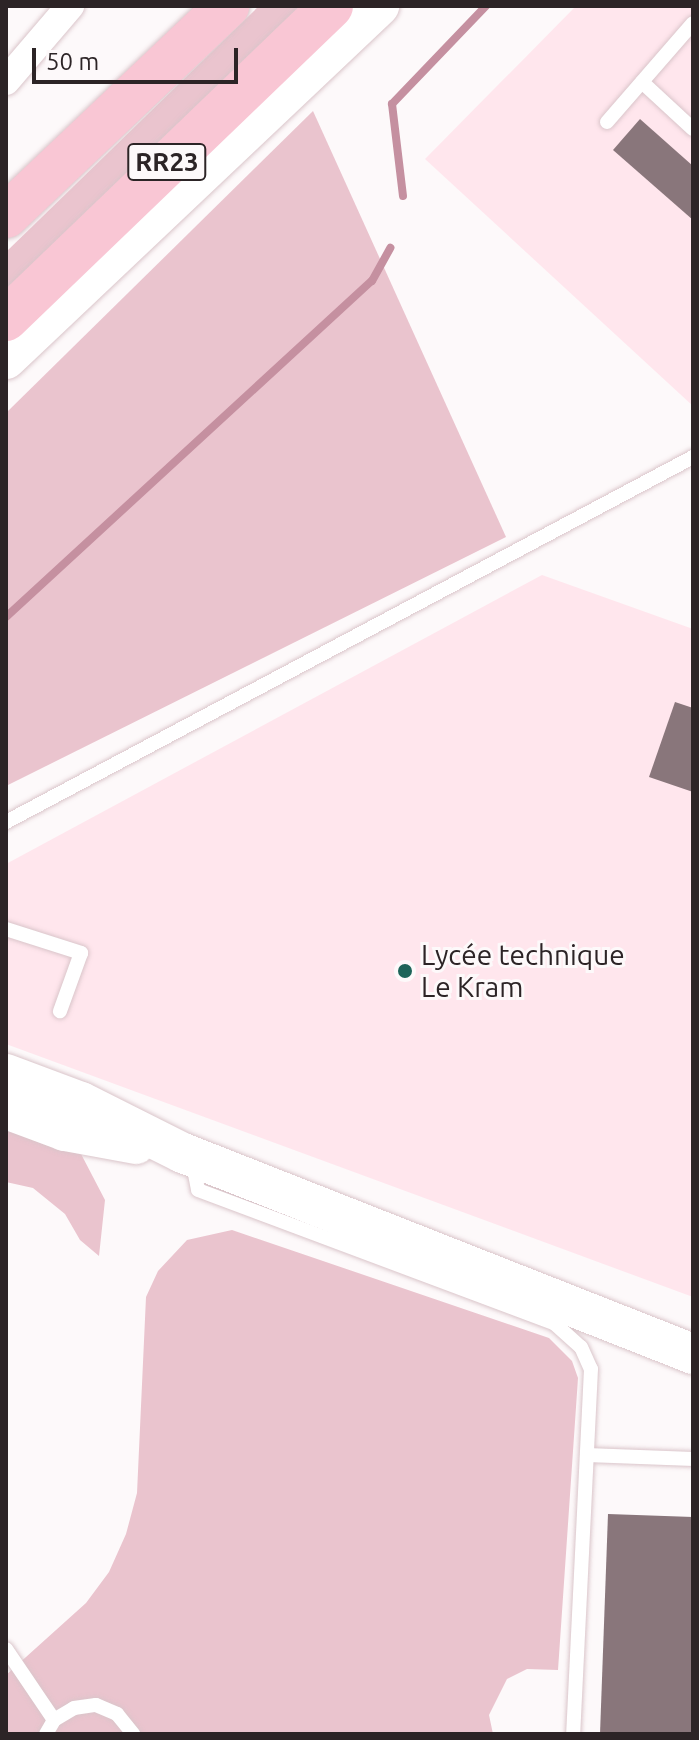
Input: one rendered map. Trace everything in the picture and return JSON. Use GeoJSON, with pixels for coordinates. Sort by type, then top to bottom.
{"type":"FeatureCollection","features":[{"type":"Feature","properties":{"kind":"highway","name":"RR23"},"geometry":{"type":"LineString","coordinates":[[6,216],[227,6]]}},
{"type":"Feature","properties":{"kind":"highway","name":"RR23"},"geometry":{"type":"LineString","coordinates":[[6,319],[331,6]]}},
{"type":"Feature","properties":{"kind":"street"},"geometry":{"type":"LineString","coordinates":[[6,81],[70,6]]}},
{"type":"Feature","properties":{"kind":"street"},"geometry":{"type":"LineString","coordinates":[[6,359],[379,6]]}},
{"type":"Feature","properties":{"kind":"street"},"geometry":{"type":"LineString","coordinates":[[6,1074],[81,1102],[187,1154],[693,1354]]}},
{"type":"Feature","properties":{"kind":"street"},"geometry":{"type":"LineString","coordinates":[[6,1109],[65,1131],[187,1154]]}},
{"type":"Feature","properties":{"kind":"lane"},"geometry":{"type":"LineString","coordinates":[[607,122],[693,23]]}},
{"type":"Feature","properties":{"kind":"lane"},"geometry":{"type":"LineString","coordinates":[[642,82],[693,129]]}},
{"type":"Feature","properties":{"kind":"lane"},"geometry":{"type":"LineString","coordinates":[[6,822],[693,457]]}},
{"type":"Feature","properties":{"kind":"lane"},"geometry":{"type":"LineString","coordinates":[[6,929],[81,953],[60,1011]]}},
{"type":"Feature","properties":{"kind":"lane"},"geometry":{"type":"LineString","coordinates":[[187,1154],[198,1190],[554,1323],[581,1347],[591,1369],[573,1733]]}},
{"type":"Feature","properties":{"kind":"lane"},"geometry":{"type":"LineString","coordinates":[[587,1455],[693,1459]]}},
{"type":"Feature","properties":{"kind":"lane"},"geometry":{"type":"LineString","coordinates":[[6,1649],[54,1720]]}},
{"type":"Feature","properties":{"kind":"lane"},"geometry":{"type":"LineString","coordinates":[[46,1734],[54,1720],[74,1708],[96,1705],[117,1714],[133,1734]]}},
{"type":"Feature","properties":{"kind":"shaded area"},"geometry":{"type":"Polygon","coordinates":[[[259,6],[317,6],[6,311],[6,252],[259,6]]]}},
{"type":"Feature","properties":{"kind":"shaded area"},"geometry":{"type":"Polygon","coordinates":[[[576,6],[693,6],[693,406],[425,159],[576,6]]]}},
{"type":"Feature","properties":{"kind":"shaded area"},"geometry":{"type":"Polygon","coordinates":[[[313,111],[506,537],[6,786],[6,413],[313,111]]]}},
{"type":"Feature","properties":{"kind":"shaded area"},"geometry":{"type":"Polygon","coordinates":[[[542,575],[693,629],[693,1297],[6,1044],[6,864],[542,575]]]}},
{"type":"Feature","properties":{"kind":"shaded area"},"geometry":{"type":"Polygon","coordinates":[[[6,1124],[80,1152],[105,1200],[99,1256],[80,1240],[65,1214],[33,1188],[6,1182],[6,1124]]]}},
{"type":"Feature","properties":{"kind":"shaded area"},"geometry":{"type":"Polygon","coordinates":[[[232,1230],[549,1338],[572,1361],[578,1378],[558,1670],[527,1669],[507,1679],[489,1715],[493,1734],[6,1734],[6,1675],[86,1603],[109,1572],[126,1534],[137,1493],[146,1297],[158,1271],[187,1240],[232,1230]]]}},
{"type":"Feature","properties":{"kind":"building"},"geometry":{"type":"Polygon","coordinates":[[[640,119],[693,166],[693,220],[613,150],[640,119]]]}},
{"type":"Feature","properties":{"kind":"building"},"geometry":{"type":"Polygon","coordinates":[[[675,702],[693,708],[693,792],[649,777],[675,702]]]}},
{"type":"Feature","properties":{"kind":"building"},"geometry":{"type":"Polygon","coordinates":[[[608,1514],[693,1517],[693,1734],[600,1734],[608,1514]]]}},
{"type":"Feature","properties":{"kind":"waterway"},"geometry":{"type":"LineString","coordinates":[[403,196],[392,104],[486,6]]}},
{"type":"Feature","properties":{"kind":"waterway"},"geometry":{"type":"LineString","coordinates":[[6,617],[372,281],[390,248]]}},
{"type":"Feature","properties":{"kind":"place","name":"Lycée technique Le Kram"},"geometry":{"type":"Point","coordinates":[405,971]}}]}
